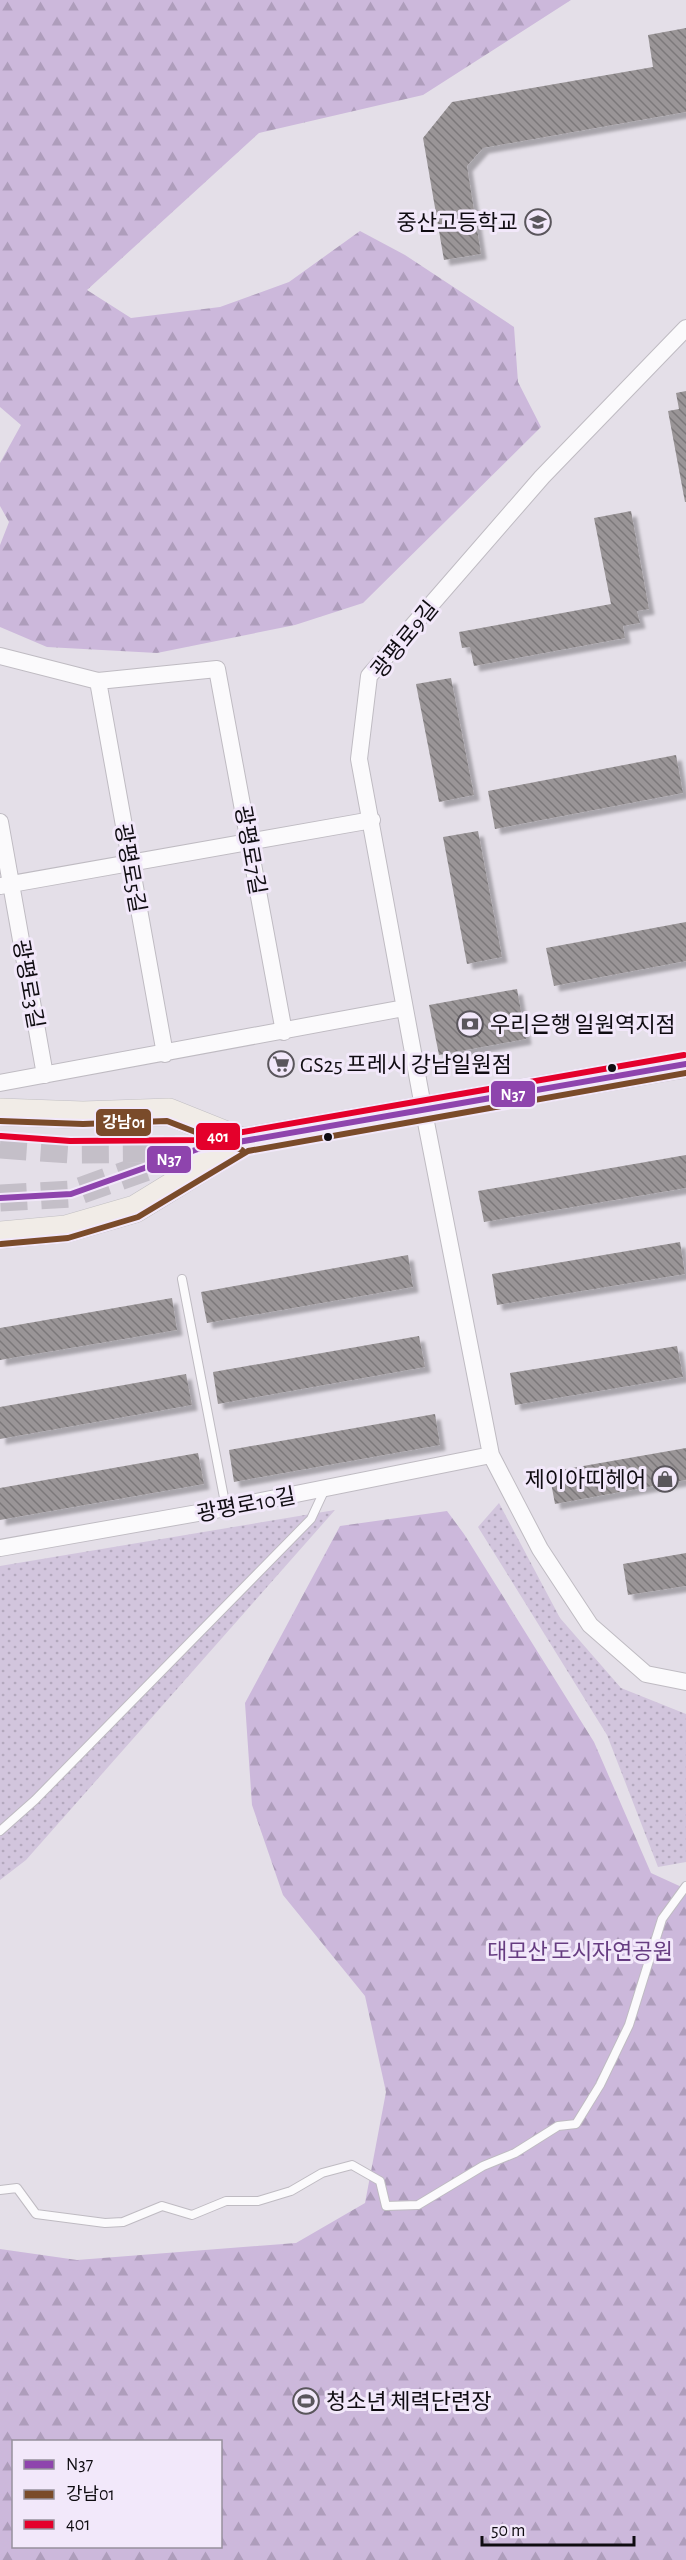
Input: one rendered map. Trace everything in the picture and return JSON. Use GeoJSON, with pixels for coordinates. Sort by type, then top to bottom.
{"type":"FeatureCollection","features":[{"type":"Feature","properties":{"kind":"main road"},"geometry":{"type":"LineString","coordinates":[[198,1149],[424,1112],[686,1064]]}},
{"type":"Feature","properties":{"kind":"main road"},"geometry":{"type":"LineString","coordinates":[[0,1112],[83,1115],[169,1112],[245,1143]]}},
{"type":"Feature","properties":{"kind":"main road"},"geometry":{"type":"LineString","coordinates":[[0,1235],[66,1229],[135,1209],[245,1143]]}},
{"type":"Feature","properties":{"kind":"street","name":"광평로9길"},"geometry":{"type":"LineString","coordinates":[[424,1112],[359,759],[369,676],[542,477],[686,328]]}},
{"type":"Feature","properties":{"kind":"street"},"geometry":{"type":"LineString","coordinates":[[0,656],[98,681]]}},
{"type":"Feature","properties":{"kind":"street","name":"광평로7길"},"geometry":{"type":"LineString","coordinates":[[98,681],[217,669],[284,1032]]}},
{"type":"Feature","properties":{"kind":"street","name":"광평로5길"},"geometry":{"type":"LineString","coordinates":[[98,681],[165,1054]]}},
{"type":"Feature","properties":{"kind":"street"},"geometry":{"type":"LineString","coordinates":[[6,885],[372,820]]}},
{"type":"Feature","properties":{"kind":"street","name":"광평로3길"},"geometry":{"type":"LineString","coordinates":[[0,822],[6,885],[45,1075]]}},
{"type":"Feature","properties":{"kind":"street"},"geometry":{"type":"LineString","coordinates":[[0,1083],[404,1008]]}},
{"type":"Feature","properties":{"kind":"street"},"geometry":{"type":"LineString","coordinates":[[424,1112],[491,1455],[540,1549],[590,1625],[646,1674],[686,1682]]}},
{"type":"Feature","properties":{"kind":"street","name":"광평로10길"},"geometry":{"type":"LineString","coordinates":[[0,1548],[226,1508],[491,1455]]}},
{"type":"Feature","properties":{"kind":"lane"},"geometry":{"type":"LineString","coordinates":[[182,1279],[226,1508]]}},
{"type":"Feature","properties":{"kind":"lane"},"geometry":{"type":"LineString","coordinates":[[0,1832],[43,1792],[310,1519],[325,1488]]}},
{"type":"Feature","properties":{"kind":"lane"},"geometry":{"type":"LineString","coordinates":[[0,2190],[17,2188],[36,2214],[105,2223],[123,2222],[162,2206],[192,2215],[226,2201],[258,2201],[291,2191],[322,2173],[352,2165],[380,2181],[386,2206],[418,2205],[483,2166],[515,2153],[558,2126],[576,2124],[600,2085],[629,2025],[662,1919],[686,1886]]}},
{"type":"Feature","properties":{"kind":"shaded area"},"geometry":{"type":"Polygon","coordinates":[[[499,1503],[560,1618],[621,1688],[686,1714],[686,1862],[658,1867],[607,1735],[478,1527],[499,1503]]]}},
{"type":"Feature","properties":{"kind":"shaded area"},"geometry":{"type":"Polygon","coordinates":[[[335,1510],[26,1860],[0,1880],[0,1566],[335,1510]]]}},
{"type":"Feature","properties":{"kind":"green space"},"geometry":{"type":"Polygon","coordinates":[[[0,0],[571,0],[423,95],[259,133],[87,290],[131,318],[220,307],[289,282],[360,231],[405,255],[514,327],[518,382],[541,427],[363,603],[295,625],[157,653],[47,647],[0,627],[0,545],[9,522],[0,506],[0,463],[21,425],[0,407],[0,0]]]}},
{"type":"Feature","properties":{"kind":"green space","name":"대모산 도시자연공원"},"geometry":{"type":"Polygon","coordinates":[[[447,1511],[464,1534],[594,1742],[651,1873],[686,1889],[686,2560],[0,2560],[0,2249],[77,2260],[296,2243],[365,2203],[386,2092],[365,1996],[283,1895],[252,1805],[245,1703],[340,1526],[447,1511]]]}},
{"type":"Feature","properties":{"kind":"building"},"geometry":{"type":"Polygon","coordinates":[[[686,28],[686,112],[483,148],[467,166],[481,254],[444,260],[423,138],[452,102],[653,67],[648,35],[686,28]]]}},
{"type":"Feature","properties":{"kind":"building"},"geometry":{"type":"Polygon","coordinates":[[[686,391],[685,502],[668,411],[679,409],[676,393],[686,391]]]}},
{"type":"Feature","properties":{"kind":"building"},"geometry":{"type":"Polygon","coordinates":[[[631,511],[649,609],[637,611],[640,623],[623,626],[625,638],[474,666],[470,647],[462,648],[459,632],[611,604],[594,518],[631,511]]]}},
{"type":"Feature","properties":{"kind":"building"},"geometry":{"type":"Polygon","coordinates":[[[451,678],[474,795],[439,802],[416,684],[451,678]]]}},
{"type":"Feature","properties":{"kind":"building"},"geometry":{"type":"Polygon","coordinates":[[[676,755],[683,793],[495,829],[488,791],[676,755]]]}},
{"type":"Feature","properties":{"kind":"building"},"geometry":{"type":"Polygon","coordinates":[[[478,831],[502,957],[467,964],[443,837],[478,831]]]}},
{"type":"Feature","properties":{"kind":"building"},"geometry":{"type":"Polygon","coordinates":[[[686,922],[686,961],[554,986],[546,948],[686,922]]]}},
{"type":"Feature","properties":{"kind":"building"},"geometry":{"type":"Polygon","coordinates":[[[517,989],[526,1039],[439,1055],[429,1005],[517,989]]]}},
{"type":"Feature","properties":{"kind":"building"},"geometry":{"type":"Polygon","coordinates":[[[686,1155],[686,1188],[484,1222],[478,1191],[686,1155]]]}},
{"type":"Feature","properties":{"kind":"building"},"geometry":{"type":"Polygon","coordinates":[[[680,1242],[685,1274],[497,1305],[492,1274],[680,1242]]]}},
{"type":"Feature","properties":{"kind":"building"},"geometry":{"type":"Polygon","coordinates":[[[408,1255],[413,1287],[207,1323],[201,1292],[408,1255]]]}},
{"type":"Feature","properties":{"kind":"building"},"geometry":{"type":"Polygon","coordinates":[[[172,1298],[177,1330],[0,1360],[0,1328],[172,1298]]]}},
{"type":"Feature","properties":{"kind":"building"},"geometry":{"type":"Polygon","coordinates":[[[419,1336],[425,1367],[218,1404],[213,1372],[419,1336]]]}},
{"type":"Feature","properties":{"kind":"building"},"geometry":{"type":"Polygon","coordinates":[[[677,1346],[683,1377],[515,1405],[510,1373],[677,1346]]]}},
{"type":"Feature","properties":{"kind":"building"},"geometry":{"type":"Polygon","coordinates":[[[186,1374],[192,1405],[0,1439],[0,1407],[186,1374]]]}},
{"type":"Feature","properties":{"kind":"building"},"geometry":{"type":"Polygon","coordinates":[[[435,1414],[440,1445],[234,1482],[229,1450],[435,1414]]]}},
{"type":"Feature","properties":{"kind":"building"},"geometry":{"type":"Polygon","coordinates":[[[686,1448],[686,1480],[555,1504],[549,1472],[686,1448]]]}},
{"type":"Feature","properties":{"kind":"building"},"geometry":{"type":"Polygon","coordinates":[[[198,1453],[204,1484],[0,1520],[0,1488],[198,1453]]]}},
{"type":"Feature","properties":{"kind":"building"},"geometry":{"type":"Polygon","coordinates":[[[686,1553],[686,1586],[628,1595],[623,1564],[686,1553]]]}},
{"type":"Feature","properties":{"kind":"tunnel"},"geometry":{"type":"LineString","coordinates":[[0,1145],[70,1150],[175,1149]]}},
{"type":"Feature","properties":{"kind":"tunnel"},"geometry":{"type":"LineString","coordinates":[[0,1198],[71,1194],[198,1149]]}},
{"type":"Feature","properties":{"kind":"transit line","name":"401"},"geometry":{"type":"LineString","coordinates":[[1,1136],[70,1141],[197,1140],[684,1055]]}},
{"type":"Feature","properties":{"kind":"transit line","name":"N37"},"geometry":{"type":"LineString","coordinates":[[0,1198],[71,1194],[198,1149],[686,1064]]}},
{"type":"Feature","properties":{"kind":"transit line","name":"강남01"},"geometry":{"type":"LineString","coordinates":[[1,1244],[68,1238],[138,1217],[248,1151],[686,1073]]}},
{"type":"Feature","properties":{"kind":"transit line","name":"강남01"},"geometry":{"type":"LineString","coordinates":[[0,1121],[83,1124],[167,1121],[242,1150]]}},
{"type":"Feature","properties":{"kind":"place","name":"중산고등학교"},"geometry":{"type":"Point","coordinates":[538,222]}},
{"type":"Feature","properties":{"kind":"place","name":"우리은행 일원역지점"},"geometry":{"type":"Point","coordinates":[470,1024]}},
{"type":"Feature","properties":{"kind":"place","name":"GS25 프레시 강남일원점"},"geometry":{"type":"Point","coordinates":[281,1064]}},
{"type":"Feature","properties":{"kind":"place","name":"제이아띠헤어"},"geometry":{"type":"Point","coordinates":[665,1479]}},
{"type":"Feature","properties":{"kind":"place","name":"청소년 체력단련장"},"geometry":{"type":"Point","coordinates":[306,2401]}}]}
